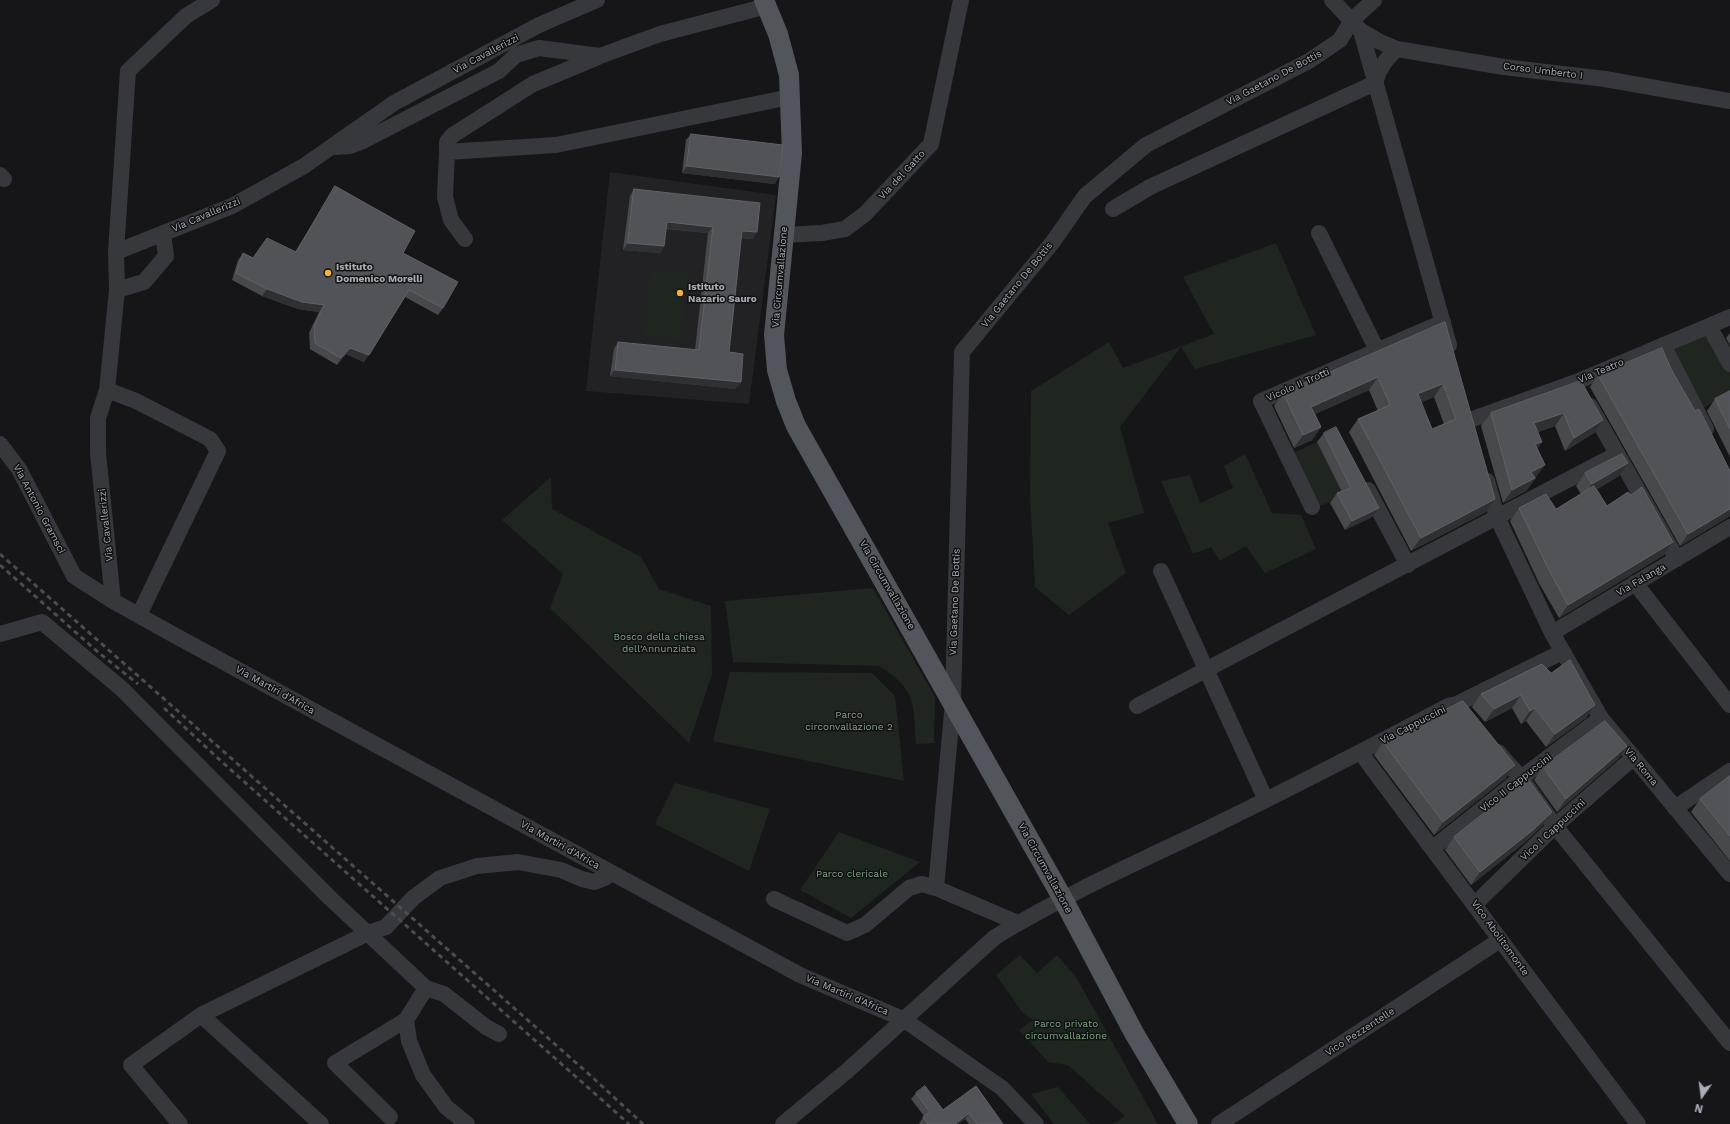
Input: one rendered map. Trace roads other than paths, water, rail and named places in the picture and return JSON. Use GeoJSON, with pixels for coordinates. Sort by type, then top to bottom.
{"type":"FeatureCollection","features":[{"type":"Feature","properties":{"kind":"main road","name":"Via Circumvallazione"},"geometry":{"type":"LineString","coordinates":[[766,3],[778,34],[789,75],[792,153],[774,335],[777,370],[786,401],[796,426],[1063,899],[1134,1033],[1188,1124]]}},
{"type":"Feature","properties":{"kind":"street"},"geometry":{"type":"LineString","coordinates":[[116,252],[128,71],[186,16],[212,0]]}},
{"type":"Feature","properties":{"kind":"street","name":"Via Cavallerizzi"},"geometry":{"type":"LineString","coordinates":[[113,601],[98,453],[98,418],[107,390],[117,290],[116,252],[232,206],[304,166],[394,103],[540,25],[597,0]]}},
{"type":"Feature","properties":{"kind":"street","name":"Via del Gatto"},"geometry":{"type":"LineString","coordinates":[[783,235],[822,234],[845,229],[865,214],[931,144],[961,0]]}},
{"type":"Feature","properties":{"kind":"street","name":"Corso Umberto I"},"geometry":{"type":"LineString","coordinates":[[1332,0],[1357,25],[1378,41],[1397,49],[1504,67],[1605,79],[1730,101]]}},
{"type":"Feature","properties":{"kind":"street","name":"Via Gaetano De Bottis"},"geometry":{"type":"LineString","coordinates":[[936,888],[953,702],[962,352],[1052,243],[1085,196],[1146,145],[1310,61],[1340,40],[1357,25],[1374,0]]}},
{"type":"Feature","properties":{"kind":"street"},"geometry":{"type":"LineString","coordinates":[[465,240],[451,220],[445,197],[448,142],[453,135],[533,84],[600,56],[660,34],[766,3]]}},
{"type":"Feature","properties":{"kind":"street"},"geometry":{"type":"LineString","coordinates":[[1357,25],[1375,83],[1453,360]]}},
{"type":"Feature","properties":{"kind":"street"},"geometry":{"type":"LineString","coordinates":[[330,148],[350,146],[363,141],[499,71],[516,55],[539,48],[600,56]]}},
{"type":"Feature","properties":{"kind":"street"},"geometry":{"type":"LineString","coordinates":[[1113,209],[1150,187],[1375,83],[1379,71],[1386,59],[1397,49]]}},
{"type":"Feature","properties":{"kind":"street"},"geometry":{"type":"LineString","coordinates":[[447,152],[556,145],[790,97]]}},
{"type":"Feature","properties":{"kind":"street"},"geometry":{"type":"LineString","coordinates":[[117,290],[144,282],[166,256],[164,233]]}},
{"type":"Feature","properties":{"kind":"street"},"geometry":{"type":"LineString","coordinates":[[1319,233],[1377,350]]}},
{"type":"Feature","properties":{"kind":"street","name":"Via Teatro"},"geometry":{"type":"LineString","coordinates":[[1470,420],[1576,382],[1730,317]]}},
{"type":"Feature","properties":{"kind":"street","name":"Vicolo II Trotti"},"geometry":{"type":"LineString","coordinates":[[1312,506],[1261,401],[1443,322]]}},
{"type":"Feature","properties":{"kind":"street"},"geometry":{"type":"LineString","coordinates":[[1709,326],[1730,364]]}},
{"type":"Feature","properties":{"kind":"street"},"geometry":{"type":"LineString","coordinates":[[1663,345],[1714,445]]}},
{"type":"Feature","properties":{"kind":"street"},"geometry":{"type":"LineString","coordinates":[[1576,382],[1677,559]]}},
{"type":"Feature","properties":{"kind":"street"},"geometry":{"type":"LineString","coordinates":[[107,390],[136,401],[210,439],[218,451],[139,615]]}},
{"type":"Feature","properties":{"kind":"street","name":"Via Antonio Gramsci"},"geometry":{"type":"LineString","coordinates":[[0,444],[19,469],[74,576]]}},
{"type":"Feature","properties":{"kind":"street"},"geometry":{"type":"LineString","coordinates":[[1137,706],[1617,454]]}},
{"type":"Feature","properties":{"kind":"street","name":"Via Roma"},"geometry":{"type":"LineString","coordinates":[[1483,465],[1497,517],[1552,633],[1601,718],[1730,874]]}},
{"type":"Feature","properties":{"kind":"street"},"geometry":{"type":"LineString","coordinates":[[1360,474],[1408,565]]}},
{"type":"Feature","properties":{"kind":"street","name":"Via Falanga"},"geometry":{"type":"LineString","coordinates":[[1552,633],[1730,527]]}},
{"type":"Feature","properties":{"kind":"street"},"geometry":{"type":"LineString","coordinates":[[1161,571],[1266,800]]}},
{"type":"Feature","properties":{"kind":"street","name":"Via Martiri d'Africa"},"geometry":{"type":"LineString","coordinates":[[74,576],[113,601],[800,975],[903,1020],[1002,1088],[1036,1124]]}},
{"type":"Feature","properties":{"kind":"street"},"geometry":{"type":"LineString","coordinates":[[1636,583],[1730,705]]}},
{"type":"Feature","properties":{"kind":"street"},"geometry":{"type":"LineString","coordinates":[[0,634],[42,622],[47,626],[122,689],[330,898],[426,988],[444,994],[486,1027],[499,1034]]}},
{"type":"Feature","properties":{"kind":"street","name":"Via Cappuccini"},"geometry":{"type":"LineString","coordinates":[[783,1124],[847,1071],[995,937],[1018,923],[1063,899],[1266,800],[1448,706],[1462,710],[1562,652]]}},
{"type":"Feature","properties":{"kind":"street","name":"Vico II Cappuccini"},"geometry":{"type":"LineString","coordinates":[[1433,848],[1521,778],[1601,718]]}},
{"type":"Feature","properties":{"kind":"street"},"geometry":{"type":"LineString","coordinates":[[1486,738],[1521,778],[1555,826],[1730,1043]]}},
{"type":"Feature","properties":{"kind":"street","name":"Vico Abolitomonte"},"geometry":{"type":"LineString","coordinates":[[1360,752],[1476,904],[1500,940],[1638,1124]]}},
{"type":"Feature","properties":{"kind":"street","name":"Vico I Cappuccini"},"geometry":{"type":"LineString","coordinates":[[1476,904],[1555,826],[1633,758]]}},
{"type":"Feature","properties":{"kind":"street"},"geometry":{"type":"LineString","coordinates":[[1675,808],[1730,771]]}},
{"type":"Feature","properties":{"kind":"street"},"geometry":{"type":"LineString","coordinates":[[180,1124],[131,1065],[201,1014],[368,933],[386,927],[413,898],[440,878],[477,866],[518,862],[561,870],[582,879],[594,882],[605,878],[609,872]]}},
{"type":"Feature","properties":{"kind":"street"},"geometry":{"type":"LineString","coordinates":[[774,899],[847,933],[865,925],[909,888],[922,884],[936,888],[1018,923]]}},
{"type":"Feature","properties":{"kind":"street","name":"Vico Pezzentelle"},"geometry":{"type":"LineString","coordinates":[[1219,1124],[1500,940]]}},
{"type":"Feature","properties":{"kind":"street"},"geometry":{"type":"LineString","coordinates":[[390,1117],[335,1063],[406,1020],[426,988]]}},
{"type":"Feature","properties":{"kind":"street"},"geometry":{"type":"LineString","coordinates":[[201,1014],[321,1124]]}},
{"type":"Feature","properties":{"kind":"street"},"geometry":{"type":"LineString","coordinates":[[406,1020],[409,1041],[423,1075],[446,1107],[467,1124]]}},
{"type":"Feature","properties":{"kind":"railway"},"geometry":{"type":"LineString","coordinates":[[0,554],[591,1076],[643,1124]]}},
{"type":"Feature","properties":{"kind":"railway"},"geometry":{"type":"LineString","coordinates":[[0,565],[99,653],[138,684]]}},
{"type":"Feature","properties":{"kind":"railway"},"geometry":{"type":"LineString","coordinates":[[164,708],[222,762],[629,1124]]}},
{"type":"Feature","properties":{"kind":"place","name":"Istituto Domenico Morelli"},"geometry":{"type":"Point","coordinates":[328,273]}},
{"type":"Feature","properties":{"kind":"place","name":"Istituto Nazario Sauro"},"geometry":{"type":"Point","coordinates":[680,293]}},
{"type":"Feature","properties":{"kind":"park label","name":"Bosco della chiesa dell'Annunziata"},"geometry":{"type":"Point","coordinates":[659,642]}},
{"type":"Feature","properties":{"kind":"park label","name":"Parco circonvallazione 2"},"geometry":{"type":"Point","coordinates":[849,720]}},
{"type":"Feature","properties":{"kind":"park label","name":"Parco clericale"},"geometry":{"type":"Point","coordinates":[852,874]}},
{"type":"Feature","properties":{"kind":"park label","name":"Parco privato circumvallazione"},"geometry":{"type":"Point","coordinates":[1066,1030]}}]}
